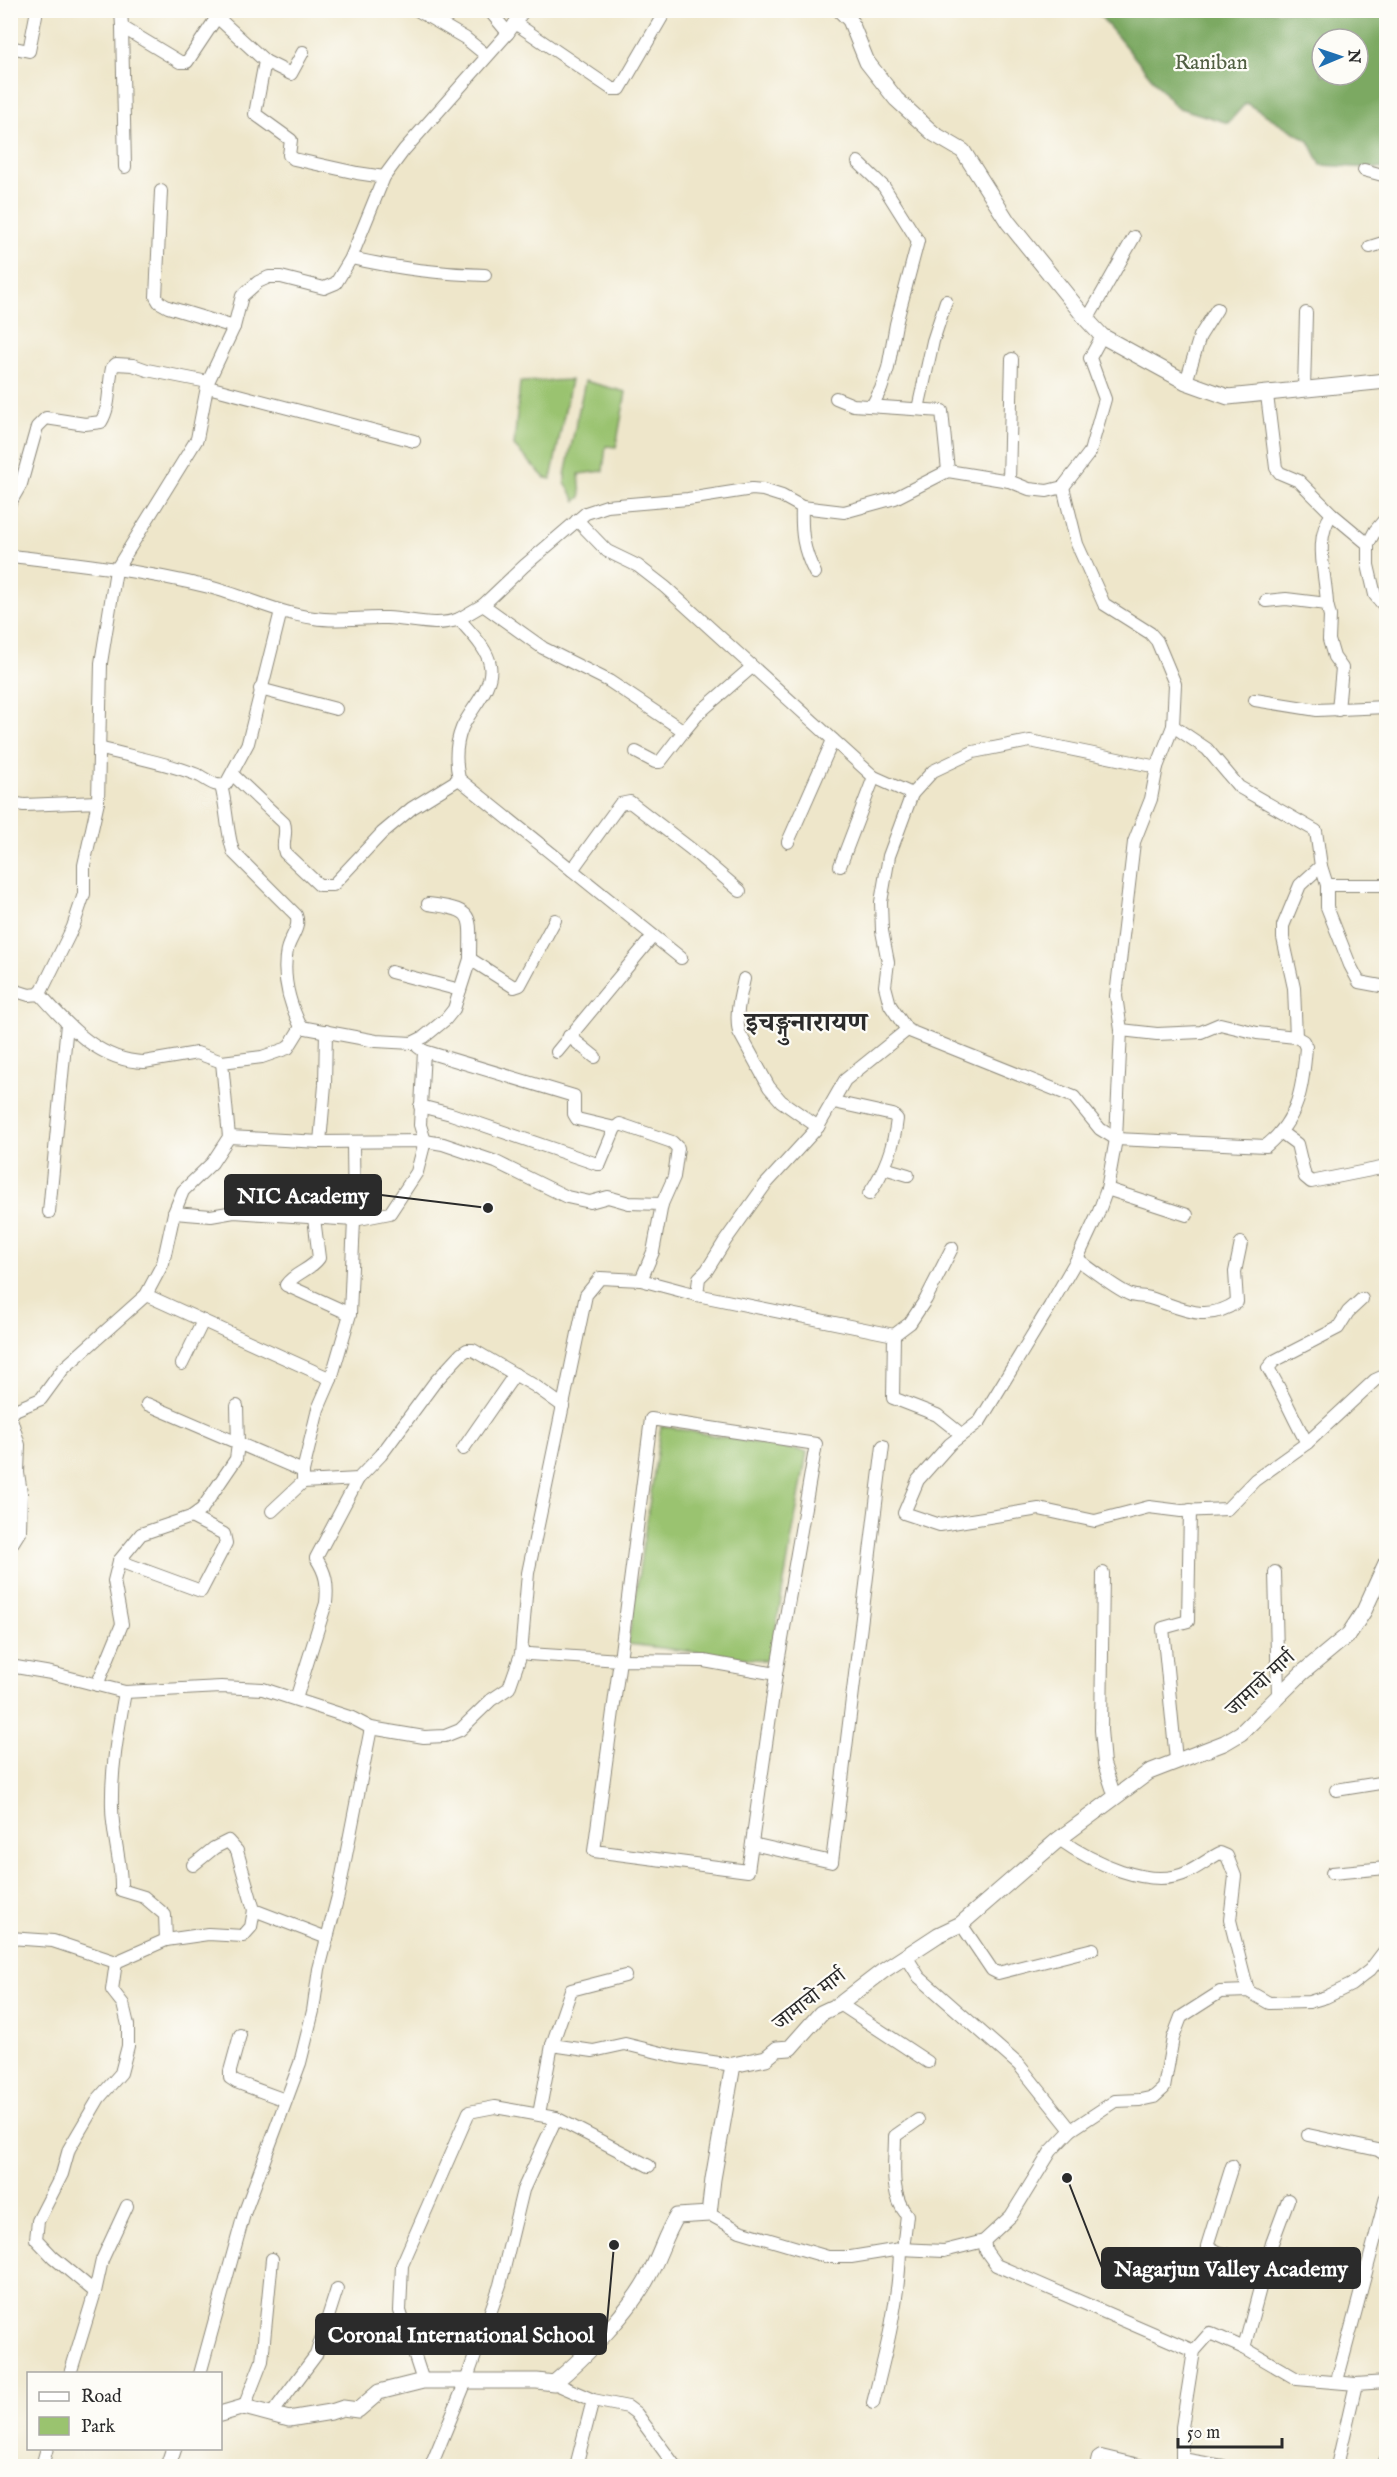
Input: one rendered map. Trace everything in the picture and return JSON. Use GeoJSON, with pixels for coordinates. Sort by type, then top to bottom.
{"type":"FeatureCollection","features":[{"type":"Feature","properties":{"kind":"street"},"geometry":{"type":"LineString","coordinates":[[10,47],[29,51],[37,10]]}},
{"type":"Feature","properties":{"kind":"street"},"geometry":{"type":"LineString","coordinates":[[122,10],[125,166]]}},
{"type":"Feature","properties":{"kind":"street"},"geometry":{"type":"LineString","coordinates":[[417,10],[465,38],[486,55]]}},
{"type":"Feature","properties":{"kind":"street"},"geometry":{"type":"LineString","coordinates":[[489,10],[511,28],[612,89],[620,89],[666,10]]}},
{"type":"Feature","properties":{"kind":"street"},"geometry":{"type":"LineString","coordinates":[[40,994],[73,927],[84,894],[84,865],[98,802],[101,663],[116,570],[197,439],[208,384],[234,327],[242,296],[258,282],[269,277],[281,277],[324,288],[331,286],[351,258],[384,177],[404,150],[511,28],[524,10]]}},
{"type":"Feature","properties":{"kind":"street"},"geometry":{"type":"LineString","coordinates":[[840,10],[850,20],[867,62],[889,90],[934,134],[963,151],[1008,222],[1102,336],[1186,382],[1228,397],[1267,395],[1386,381]]}},
{"type":"Feature","properties":{"kind":"street"},"geometry":{"type":"LineString","coordinates":[[122,27],[180,62],[187,62],[216,13],[265,61],[291,74],[303,52]]}},
{"type":"Feature","properties":{"kind":"street"},"geometry":{"type":"LineString","coordinates":[[265,61],[255,114],[291,140],[289,155],[294,159],[384,177]]}},
{"type":"Feature","properties":{"kind":"street"},"geometry":{"type":"LineString","coordinates":[[858,162],[884,187],[918,241],[896,324],[888,368],[872,406]]}},
{"type":"Feature","properties":{"kind":"street"},"geometry":{"type":"LineString","coordinates":[[1364,170],[1386,176]]}},
{"type":"Feature","properties":{"kind":"street"},"geometry":{"type":"LineString","coordinates":[[161,191],[156,297],[159,302],[168,307],[234,327]]}},
{"type":"Feature","properties":{"kind":"street"},"geometry":{"type":"LineString","coordinates":[[1087,320],[1134,237]]}},
{"type":"Feature","properties":{"kind":"street"},"geometry":{"type":"LineString","coordinates":[[1370,247],[1386,242]]}},
{"type":"Feature","properties":{"kind":"street"},"geometry":{"type":"LineString","coordinates":[[351,258],[397,268],[485,275]]}},
{"type":"Feature","properties":{"kind":"street"},"geometry":{"type":"LineString","coordinates":[[918,409],[946,301]]}},
{"type":"Feature","properties":{"kind":"street"},"geometry":{"type":"LineString","coordinates":[[1186,382],[1200,336],[1217,309]]}},
{"type":"Feature","properties":{"kind":"street"},"geometry":{"type":"LineString","coordinates":[[1304,390],[1306,313]]}},
{"type":"Feature","properties":{"kind":"street"},"geometry":{"type":"LineString","coordinates":[[10,556],[116,570],[210,587],[280,611],[316,619],[387,618],[449,623],[483,605],[586,513],[607,506],[688,499],[752,489],[782,496],[802,507],[844,512],[895,498],[948,471],[1009,481],[1029,489],[1047,491],[1063,487],[1090,452],[1104,399],[1090,358],[1102,336]]}},
{"type":"Feature","properties":{"kind":"street"},"geometry":{"type":"LineString","coordinates":[[1009,481],[1012,358]]}},
{"type":"Feature","properties":{"kind":"street"},"geometry":{"type":"LineString","coordinates":[[10,503],[21,484],[37,426],[46,418],[85,424],[101,422],[108,411],[108,387],[112,368],[116,364],[132,365],[208,384],[414,441]]}},
{"type":"Feature","properties":{"kind":"street"},"geometry":{"type":"LineString","coordinates":[[1267,395],[1276,468],[1280,473],[1299,481],[1332,514],[1368,544]]}},
{"type":"Feature","properties":{"kind":"street"},"geometry":{"type":"LineString","coordinates":[[836,398],[853,405],[942,411],[948,471]]}},
{"type":"Feature","properties":{"kind":"street"},"geometry":{"type":"LineString","coordinates":[[1063,487],[1077,544],[1104,604],[1150,633],[1157,641],[1175,684],[1173,726],[1156,767],[1151,799],[1134,842],[1116,996],[1121,1030],[1116,1139],[1107,1189],[1077,1259],[980,1421],[961,1434],[918,1480],[904,1513],[940,1525],[1039,1509],[1095,1521],[1149,1507],[1190,1510],[1227,1509],[1255,1480],[1307,1443],[1375,1380],[1386,1375]]}},
{"type":"Feature","properties":{"kind":"street"},"geometry":{"type":"LineString","coordinates":[[802,507],[801,533],[806,556],[815,573]]}},
{"type":"Feature","properties":{"kind":"street"},"geometry":{"type":"LineString","coordinates":[[1332,514],[1324,525],[1322,544],[1330,616],[1329,640],[1334,657],[1342,668],[1338,710]]}},
{"type":"Feature","properties":{"kind":"street"},"geometry":{"type":"LineString","coordinates":[[1386,518],[1368,544],[1368,565],[1375,595],[1386,608]]}},
{"type":"Feature","properties":{"kind":"street"},"geometry":{"type":"LineString","coordinates":[[577,520],[606,551],[638,566],[665,587],[874,777],[912,794]]}},
{"type":"Feature","properties":{"kind":"street"},"geometry":{"type":"LineString","coordinates":[[1266,601],[1298,600],[1327,604]]}},
{"type":"Feature","properties":{"kind":"street"},"geometry":{"type":"LineString","coordinates":[[483,605],[543,648],[609,681],[684,731]]}},
{"type":"Feature","properties":{"kind":"street"},"geometry":{"type":"LineString","coordinates":[[99,748],[199,776],[221,786],[226,784],[248,743],[280,611]]}},
{"type":"Feature","properties":{"kind":"street"},"geometry":{"type":"LineString","coordinates":[[459,619],[484,650],[491,666],[486,687],[462,728],[455,762],[459,779],[681,958]]}},
{"type":"Feature","properties":{"kind":"street"},"geometry":{"type":"LineString","coordinates":[[636,752],[655,762],[660,762],[699,713],[752,667]]}},
{"type":"Feature","properties":{"kind":"street"},"geometry":{"type":"LineString","coordinates":[[260,689],[336,710]]}},
{"type":"Feature","properties":{"kind":"street"},"geometry":{"type":"LineString","coordinates":[[1255,700],[1317,710],[1386,707]]}},
{"type":"Feature","properties":{"kind":"street"},"geometry":{"type":"LineString","coordinates":[[1173,726],[1207,749],[1239,787],[1316,831],[1321,866],[1327,885],[1327,908],[1350,965],[1359,982],[1386,987]]}},
{"type":"Feature","properties":{"kind":"street"},"geometry":{"type":"LineString","coordinates":[[788,842],[834,740]]}},
{"type":"Feature","properties":{"kind":"street"},"geometry":{"type":"LineString","coordinates":[[1121,1030],[1157,1034],[1201,1032],[1220,1024],[1257,1033],[1296,1037],[1303,1041],[1306,1047],[1299,1100],[1282,1133],[1266,1146],[1116,1139],[1100,1129],[1074,1097],[907,1030],[890,1005],[885,986],[888,962],[882,931],[881,902],[889,856],[912,794],[933,771],[973,752],[1030,741],[1156,767]]}},
{"type":"Feature","properties":{"kind":"street"},"geometry":{"type":"LineString","coordinates":[[232,774],[284,823],[285,853],[319,885],[326,886],[333,885],[382,832],[412,808],[459,779]]}},
{"type":"Feature","properties":{"kind":"street"},"geometry":{"type":"LineString","coordinates":[[840,866],[874,777]]}},
{"type":"Feature","properties":{"kind":"street"},"geometry":{"type":"LineString","coordinates":[[221,786],[234,853],[296,915],[297,927],[287,948],[286,970],[291,1007],[300,1027]]}},
{"type":"Feature","properties":{"kind":"street"},"geometry":{"type":"LineString","coordinates":[[10,803],[24,806],[98,802]]}},
{"type":"Feature","properties":{"kind":"street"},"geometry":{"type":"LineString","coordinates":[[572,870],[620,804],[630,802],[691,849],[740,891]]}},
{"type":"Feature","properties":{"kind":"street"},"geometry":{"type":"LineString","coordinates":[[1296,1037],[1294,988],[1283,938],[1283,926],[1300,885],[1321,866]]}},
{"type":"Feature","properties":{"kind":"street"},"geometry":{"type":"LineString","coordinates":[[1327,885],[1386,885]]}},
{"type":"Feature","properties":{"kind":"street"},"geometry":{"type":"LineString","coordinates":[[300,1027],[376,1041],[412,1043],[424,1037],[446,1019],[454,1009],[470,959],[471,925],[462,910],[428,904]]}},
{"type":"Feature","properties":{"kind":"street"},"geometry":{"type":"LineString","coordinates":[[470,959],[517,987],[555,920]]}},
{"type":"Feature","properties":{"kind":"street"},"geometry":{"type":"LineString","coordinates":[[557,1052],[653,936]]}},
{"type":"Feature","properties":{"kind":"street"},"geometry":{"type":"LineString","coordinates":[[392,972],[460,990]]}},
{"type":"Feature","properties":{"kind":"street"},"geometry":{"type":"LineString","coordinates":[[744,979],[739,999],[737,1023],[739,1032],[775,1094],[781,1101],[818,1127]]}},
{"type":"Feature","properties":{"kind":"street"},"geometry":{"type":"LineString","coordinates":[[10,989],[29,995],[40,994]]}},
{"type":"Feature","properties":{"kind":"street"},"geometry":{"type":"LineString","coordinates":[[40,994],[67,1024],[100,1050],[135,1062],[197,1053],[222,1062],[262,1057],[288,1048],[300,1027]]}},
{"type":"Feature","properties":{"kind":"street"},"geometry":{"type":"LineString","coordinates":[[49,1212],[67,1024]]}},
{"type":"Feature","properties":{"kind":"street"},"geometry":{"type":"LineString","coordinates":[[697,1295],[699,1278],[707,1270],[765,1185],[818,1127],[845,1080],[907,1030]]}},
{"type":"Feature","properties":{"kind":"street"},"geometry":{"type":"LineString","coordinates":[[320,1142],[325,1085],[326,1031]]}},
{"type":"Feature","properties":{"kind":"street"},"geometry":{"type":"LineString","coordinates":[[569,1036],[595,1057]]}},
{"type":"Feature","properties":{"kind":"street"},"geometry":{"type":"LineString","coordinates":[[412,1043],[424,1051],[574,1096],[574,1114],[577,1119],[615,1128]]}},
{"type":"Feature","properties":{"kind":"street"},"geometry":{"type":"LineString","coordinates":[[174,1213],[212,1216],[234,1212],[354,1220],[390,1213],[417,1172],[425,1141],[420,1125],[424,1051]]}},
{"type":"Feature","properties":{"kind":"street"},"geometry":{"type":"LineString","coordinates":[[10,1546],[20,1531],[21,1493],[18,1473],[19,1445],[10,1413],[41,1399],[63,1369],[146,1295],[163,1263],[174,1213],[183,1191],[212,1164],[229,1137],[222,1062]]}},
{"type":"Feature","properties":{"kind":"street"},"geometry":{"type":"LineString","coordinates":[[834,1102],[896,1117],[895,1139],[884,1168],[870,1194]]}},
{"type":"Feature","properties":{"kind":"street"},"geometry":{"type":"LineString","coordinates":[[420,1106],[451,1114],[597,1164],[600,1164],[615,1128],[620,1124],[672,1142],[678,1148],[674,1177],[662,1204],[653,1252],[641,1280]]}},
{"type":"Feature","properties":{"kind":"street"},"geometry":{"type":"LineString","coordinates":[[1282,1133],[1298,1144],[1305,1177],[1311,1182],[1386,1167]]}},
{"type":"Feature","properties":{"kind":"street"},"geometry":{"type":"LineString","coordinates":[[229,1137],[353,1143],[425,1141],[443,1144],[496,1162],[567,1197],[590,1202],[608,1197],[629,1203],[662,1204]]}},
{"type":"Feature","properties":{"kind":"street"},"geometry":{"type":"LineString","coordinates":[[272,1511],[303,1477],[318,1409],[331,1379],[350,1314],[354,1220],[353,1143]]}},
{"type":"Feature","properties":{"kind":"street"},"geometry":{"type":"LineString","coordinates":[[884,1168],[908,1175]]}},
{"type":"Feature","properties":{"kind":"street"},"geometry":{"type":"LineString","coordinates":[[1107,1189],[1187,1215]]}},
{"type":"Feature","properties":{"kind":"street"},"geometry":{"type":"LineString","coordinates":[[314,1218],[319,1258],[315,1264],[286,1285],[350,1314]]}},
{"type":"Feature","properties":{"kind":"street"},"geometry":{"type":"LineString","coordinates":[[1077,1259],[1131,1295],[1148,1297],[1178,1310],[1195,1314],[1227,1309],[1237,1302],[1235,1272],[1241,1243]]}},
{"type":"Feature","properties":{"kind":"street"},"geometry":{"type":"LineString","coordinates":[[10,1666],[125,1692],[221,1687],[263,1689],[352,1718],[371,1728],[424,1737],[446,1736],[460,1730],[491,1700],[509,1688],[521,1654],[528,1573],[562,1406],[586,1295],[600,1278],[641,1280],[697,1295],[894,1335],[910,1323],[926,1299],[952,1248]]}},
{"type":"Feature","properties":{"kind":"street"},"geometry":{"type":"LineString","coordinates":[[146,1295],[331,1379]]}},
{"type":"Feature","properties":{"kind":"street"},"geometry":{"type":"LineString","coordinates":[[1307,1443],[1296,1424],[1287,1399],[1268,1368],[1274,1361],[1338,1328],[1348,1312],[1362,1299]]}},
{"type":"Feature","properties":{"kind":"street"},"geometry":{"type":"LineString","coordinates":[[182,1364],[203,1321]]}},
{"type":"Feature","properties":{"kind":"street"},"geometry":{"type":"LineString","coordinates":[[894,1335],[893,1398],[937,1415],[961,1434]]}},
{"type":"Feature","properties":{"kind":"street"},"geometry":{"type":"LineString","coordinates":[[296,1699],[326,1603],[328,1587],[325,1571],[316,1558],[358,1479],[381,1455],[435,1382],[461,1354],[472,1350],[515,1374],[562,1406]]}},
{"type":"Feature","properties":{"kind":"street"},"geometry":{"type":"LineString","coordinates":[[463,1449],[515,1374]]}},
{"type":"Feature","properties":{"kind":"street"},"geometry":{"type":"LineString","coordinates":[[147,1404],[238,1444],[303,1477],[358,1479]]}},
{"type":"Feature","properties":{"kind":"street"},"geometry":{"type":"LineString","coordinates":[[97,1685],[122,1623],[114,1581],[119,1561],[141,1534],[191,1517],[202,1509],[236,1458],[237,1406]]}},
{"type":"Feature","properties":{"kind":"street"},"geometry":{"type":"LineString","coordinates":[[651,1419],[816,1444],[776,1674],[752,1845],[748,1871],[594,1851],[651,1419]]}},
{"type":"Feature","properties":{"kind":"street"},"geometry":{"type":"LineString","coordinates":[[752,1845],[832,1862],[883,1446]]}},
{"type":"Feature","properties":{"kind":"street"},"geometry":{"type":"LineString","coordinates":[[1176,1760],[1163,1628],[1188,1621],[1190,1510]]}},
{"type":"Feature","properties":{"kind":"street"},"geometry":{"type":"LineString","coordinates":[[119,1561],[201,1591],[226,1543],[226,1538],[224,1534],[191,1517]]}},
{"type":"Feature","properties":{"kind":"street","name":"जामाचो मार्ग"},"geometry":{"type":"LineString","coordinates":[[733,2065],[766,2058],[777,2049],[790,2048],[821,2013],[840,2004],[906,1956],[961,1923],[1059,1839],[1149,1772],[1224,1743],[1241,1733],[1278,1695],[1349,1634],[1373,1594],[1384,1570]]}},
{"type":"Feature","properties":{"kind":"street"},"geometry":{"type":"LineString","coordinates":[[1275,1572],[1278,1695]]}},
{"type":"Feature","properties":{"kind":"street"},"geometry":{"type":"LineString","coordinates":[[1103,1573],[1101,1730],[1104,1764],[1115,1797]]}},
{"type":"Feature","properties":{"kind":"street"},"geometry":{"type":"LineString","coordinates":[[530,1654],[621,1660],[704,1661],[776,1674]]}},
{"type":"Feature","properties":{"kind":"street"},"geometry":{"type":"LineString","coordinates":[[125,1692],[114,1756],[112,1809],[122,1872],[121,1890],[144,1897],[165,1915],[166,1940]]}},
{"type":"Feature","properties":{"kind":"street"},"geometry":{"type":"LineString","coordinates":[[200,2372],[244,2214],[300,2063],[338,1896],[371,1728]]}},
{"type":"Feature","properties":{"kind":"street"},"geometry":{"type":"LineString","coordinates":[[1336,1790],[1386,1782]]}},
{"type":"Feature","properties":{"kind":"street"},"geometry":{"type":"LineString","coordinates":[[1059,1839],[1077,1852],[1107,1865],[1144,1877],[1162,1880],[1187,1873],[1220,1853],[1227,1856],[1234,1876],[1230,1920],[1248,1991]]}},
{"type":"Feature","properties":{"kind":"street"},"geometry":{"type":"LineString","coordinates":[[10,1938],[53,1941],[116,1962],[166,1940],[208,1934],[243,1935],[250,1927],[254,1910],[237,1851],[228,1841],[214,1848],[193,1865]]}},
{"type":"Feature","properties":{"kind":"street"},"geometry":{"type":"LineString","coordinates":[[1332,1873],[1386,1868]]}},
{"type":"Feature","properties":{"kind":"street"},"geometry":{"type":"LineString","coordinates":[[254,1910],[327,1938]]}},
{"type":"Feature","properties":{"kind":"street"},"geometry":{"type":"LineString","coordinates":[[961,1923],[992,1970],[998,1973],[1093,1949]]}},
{"type":"Feature","properties":{"kind":"street"},"geometry":{"type":"LineString","coordinates":[[554,2383],[576,2364],[628,2306],[648,2277],[666,2233],[677,2216],[709,2214],[740,2230],[828,2257],[851,2258],[902,2249],[944,2251],[984,2241],[1011,2216],[1051,2151],[1071,2130],[1115,2101],[1154,2097],[1164,2088],[1173,2038],[1181,2017],[1220,1992],[1248,1991],[1269,2002],[1309,2002],[1351,1984],[1370,1970],[1386,1949]]}},
{"type":"Feature","properties":{"kind":"street"},"geometry":{"type":"LineString","coordinates":[[906,1956],[919,1977],[1019,2065],[1071,2130]]}},
{"type":"Feature","properties":{"kind":"street"},"geometry":{"type":"LineString","coordinates":[[95,2292],[53,2257],[36,2239],[38,2221],[62,2174],[69,2149],[99,2098],[121,2073],[128,2046],[128,2025],[123,2004],[112,1990],[116,1962]]}},
{"type":"Feature","properties":{"kind":"street"},"geometry":{"type":"LineString","coordinates":[[539,2114],[552,2045],[571,1990],[625,1976]]}},
{"type":"Feature","properties":{"kind":"street"},"geometry":{"type":"LineString","coordinates":[[840,2004],[928,2062]]}},
{"type":"Feature","properties":{"kind":"street"},"geometry":{"type":"LineString","coordinates":[[240,2035],[230,2078],[285,2100]]}},
{"type":"Feature","properties":{"kind":"street"},"geometry":{"type":"LineString","coordinates":[[552,2045],[593,2051],[625,2044],[678,2057],[733,2065],[709,2214]]}},
{"type":"Feature","properties":{"kind":"street"},"geometry":{"type":"LineString","coordinates":[[423,2380],[400,2311],[402,2265],[469,2112],[495,2107],[556,2118],[649,2166]]}},
{"type":"Feature","properties":{"kind":"street"},"geometry":{"type":"LineString","coordinates":[[431,2466],[466,2381],[500,2285],[523,2190],[556,2118]]}},
{"type":"Feature","properties":{"kind":"street"},"geometry":{"type":"LineString","coordinates":[[873,2403],[900,2285],[907,2215],[899,2206],[895,2192],[895,2136],[918,2120]]}},
{"type":"Feature","properties":{"kind":"street"},"geometry":{"type":"LineString","coordinates":[[1308,2135],[1378,2150],[1386,2155]]}},
{"type":"Feature","properties":{"kind":"street"},"geometry":{"type":"LineString","coordinates":[[1232,2166],[1207,2246],[1218,2252],[1265,2265]]}},
{"type":"Feature","properties":{"kind":"street"},"geometry":{"type":"LineString","coordinates":[[1337,2381],[1386,2197]]}},
{"type":"Feature","properties":{"kind":"street"},"geometry":{"type":"LineString","coordinates":[[1244,2348],[1265,2265],[1288,2200]]}},
{"type":"Feature","properties":{"kind":"street"},"geometry":{"type":"LineString","coordinates":[[70,2372],[95,2292],[102,2260],[127,2206]]}},
{"type":"Feature","properties":{"kind":"street"},"geometry":{"type":"LineString","coordinates":[[984,2241],[986,2251],[996,2265],[1194,2351]]}},
{"type":"Feature","properties":{"kind":"street"},"geometry":{"type":"LineString","coordinates":[[244,2407],[262,2361],[272,2259]]}},
{"type":"Feature","properties":{"kind":"street"},"geometry":{"type":"LineString","coordinates":[[271,2415],[316,2355],[337,2289]]}},
{"type":"Feature","properties":{"kind":"street"},"geometry":{"type":"LineString","coordinates":[[1223,2466],[1182,2463],[1182,2427],[1194,2351],[1210,2333],[1244,2348],[1297,2379],[1356,2384],[1386,2382]]}},
{"type":"Feature","properties":{"kind":"street"},"geometry":{"type":"LineString","coordinates":[[222,2413],[244,2407],[289,2419],[343,2408],[358,2410],[379,2392],[423,2380],[537,2381],[554,2383],[593,2400],[628,2407],[636,2413],[675,2466]]}},
{"type":"Feature","properties":{"kind":"street"},"geometry":{"type":"LineString","coordinates":[[1337,2466],[1356,2384]]}},
{"type":"Feature","properties":{"kind":"street"},"geometry":{"type":"LineString","coordinates":[[576,2466],[593,2400]]}},
{"type":"Feature","properties":{"kind":"street"},"geometry":{"type":"LineString","coordinates":[[42,2466],[46,2450]]}},
{"type":"Feature","properties":{"kind":"street"},"geometry":{"type":"LineString","coordinates":[[168,2466],[173,2450]]}},
{"type":"Feature","properties":{"kind":"street"},"geometry":{"type":"LineString","coordinates":[[1096,2466],[1101,2456],[1143,2466]]}},
{"type":"Feature","properties":{"kind":"street"},"geometry":{"type":"LineString","coordinates":[[1383,2466],[1386,2459]]}},
{"type":"Feature","properties":{"kind":"green space","name":"Raniban"},"geometry":{"type":"Polygon","coordinates":[[[1096,11],[1386,11],[1386,169],[1321,165],[1309,141],[1246,103],[1228,123],[1176,107],[1096,11]]]}},
{"type":"Feature","properties":{"kind":"green space"},"geometry":{"type":"Polygon","coordinates":[[[571,380],[551,479],[545,478],[514,446],[520,382],[571,380]]]}},
{"type":"Feature","properties":{"kind":"green space"},"geometry":{"type":"Polygon","coordinates":[[[585,381],[626,392],[616,447],[606,446],[603,471],[579,474],[581,497],[576,501],[565,483],[565,475],[585,381]]]}},
{"type":"Feature","properties":{"kind":"green space"},"geometry":{"type":"Polygon","coordinates":[[[661,1426],[807,1452],[770,1661],[628,1644],[661,1426]]]}},
{"type":"Feature","properties":{"kind":"place","name":"NIC Academy"},"geometry":{"type":"Point","coordinates":[488,1208]}},
{"type":"Feature","properties":{"kind":"place","name":"Nagarjun Valley Academy"},"geometry":{"type":"Point","coordinates":[1067,2178]}},
{"type":"Feature","properties":{"kind":"place","name":"Coronal International School"},"geometry":{"type":"Point","coordinates":[614,2245]}},
{"type":"Feature","properties":{"kind":"district","name":"इचङ्गुनारायण"},"geometry":{"type":"Point","coordinates":[806,1024]}}]}
